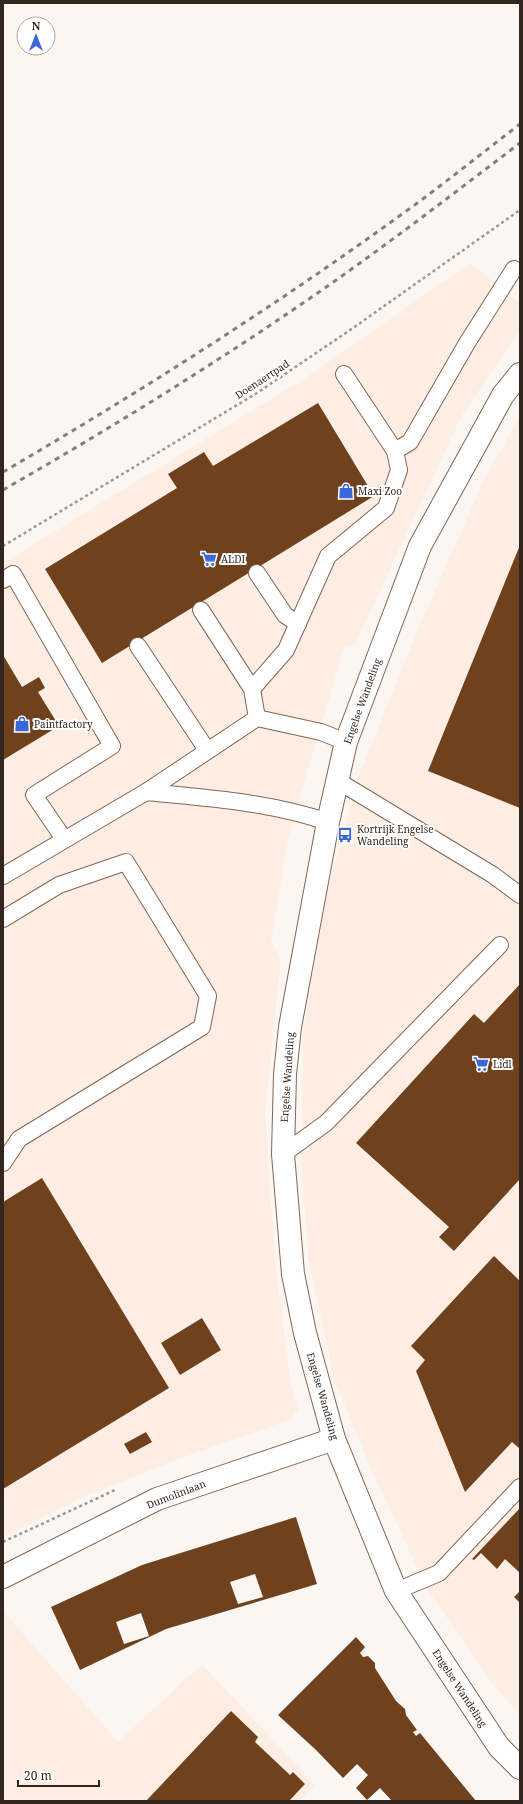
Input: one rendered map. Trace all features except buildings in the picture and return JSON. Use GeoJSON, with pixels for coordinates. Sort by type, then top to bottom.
{"type":"FeatureCollection","features":[{"type":"Feature","properties":{"kind":"street","name":"Engelse Wandeling"},"geometry":{"type":"LineString","coordinates":[[520,374],[503,395],[420,546],[346,742],[328,822],[290,1027],[285,1074],[282,1154],[293,1274],[305,1333],[334,1439],[396,1591],[499,1747],[520,1768]]}},
{"type":"Feature","properties":{"kind":"street","name":"Dumolinlaan"},"geometry":{"type":"LineString","coordinates":[[3,1577],[157,1500],[334,1439]]}},
{"type":"Feature","properties":{"kind":"lane"},"geometry":{"type":"LineString","coordinates":[[395,451],[410,442],[467,343],[514,268]]}},
{"type":"Feature","properties":{"kind":"lane"},"geometry":{"type":"LineString","coordinates":[[252,689],[286,650],[328,556],[386,508],[399,470],[395,451],[344,374]]}},
{"type":"Feature","properties":{"kind":"lane"},"geometry":{"type":"LineString","coordinates":[[257,573],[284,615],[298,624]]}},
{"type":"Feature","properties":{"kind":"lane"},"geometry":{"type":"LineString","coordinates":[[3,580],[13,574],[112,746],[34,795],[64,839]]}},
{"type":"Feature","properties":{"kind":"lane"},"geometry":{"type":"LineString","coordinates":[[201,610],[252,689],[257,718]]}},
{"type":"Feature","properties":{"kind":"lane"},"geometry":{"type":"LineString","coordinates":[[138,646],[207,750]]}},
{"type":"Feature","properties":{"kind":"lane"},"geometry":{"type":"LineString","coordinates":[[3,876],[146,792],[257,718],[321,732],[346,742]]}},
{"type":"Feature","properties":{"kind":"lane"},"geometry":{"type":"LineString","coordinates":[[338,781],[493,875],[520,895]]}},
{"type":"Feature","properties":{"kind":"lane"},"geometry":{"type":"LineString","coordinates":[[146,792],[230,800],[307,815],[328,822]]}},
{"type":"Feature","properties":{"kind":"lane"},"geometry":{"type":"LineString","coordinates":[[3,919],[59,885],[126,862],[208,996],[202,1027],[19,1139],[3,1163]]}},
{"type":"Feature","properties":{"kind":"lane"},"geometry":{"type":"LineString","coordinates":[[282,1154],[326,1123],[500,945]]}},
{"type":"Feature","properties":{"kind":"lane"},"geometry":{"type":"LineString","coordinates":[[396,1591],[439,1573],[520,1487]]}},
{"type":"Feature","properties":{"kind":"path","name":"Doenaertpad"},"geometry":{"type":"LineString","coordinates":[[3,546],[257,393],[353,328],[520,210]]}},
{"type":"Feature","properties":{"kind":"shaded area"},"geometry":{"type":"Polygon","coordinates":[[[470,263],[520,303],[520,330],[462,415],[355,644],[344,647],[288,838],[271,941],[281,958],[265,1112],[277,1277],[291,1384],[298,1410],[289,1420],[181,1458],[88,1495],[3,1537],[3,563],[307,377],[470,263]]]}},
{"type":"Feature","properties":{"kind":"shaded area"},"geometry":{"type":"Polygon","coordinates":[[[520,416],[520,1715],[495,1687],[427,1589],[370,1466],[335,1382],[309,1262],[302,1175],[303,1036],[326,895],[359,775],[417,632],[483,482],[520,416]]]}},
{"type":"Feature","properties":{"kind":"shaded area"},"geometry":{"type":"Polygon","coordinates":[[[3,1611],[118,1742],[202,1664],[315,1785],[300,1801],[3,1801],[3,1611]]]}},
{"type":"Feature","properties":{"kind":"railway"},"geometry":{"type":"LineString","coordinates":[[3,472],[109,409],[264,310],[416,204],[520,124]]}},
{"type":"Feature","properties":{"kind":"railway"},"geometry":{"type":"LineString","coordinates":[[3,490],[80,445],[269,326],[387,243],[520,143]]}},
{"type":"Feature","properties":{"kind":"place","name":"Maxi Zoo"},"geometry":{"type":"Point","coordinates":[346,491]}},
{"type":"Feature","properties":{"kind":"place","name":"ALDI"},"geometry":{"type":"Point","coordinates":[209,559]}},
{"type":"Feature","properties":{"kind":"place","name":"Paintfactory"},"geometry":{"type":"Point","coordinates":[22,724]}},
{"type":"Feature","properties":{"kind":"place","name":"Kortrijk Engelse Wandeling"},"geometry":{"type":"Point","coordinates":[345,835]}},
{"type":"Feature","properties":{"kind":"place","name":"Lidl"},"geometry":{"type":"Point","coordinates":[481,1064]}}]}
